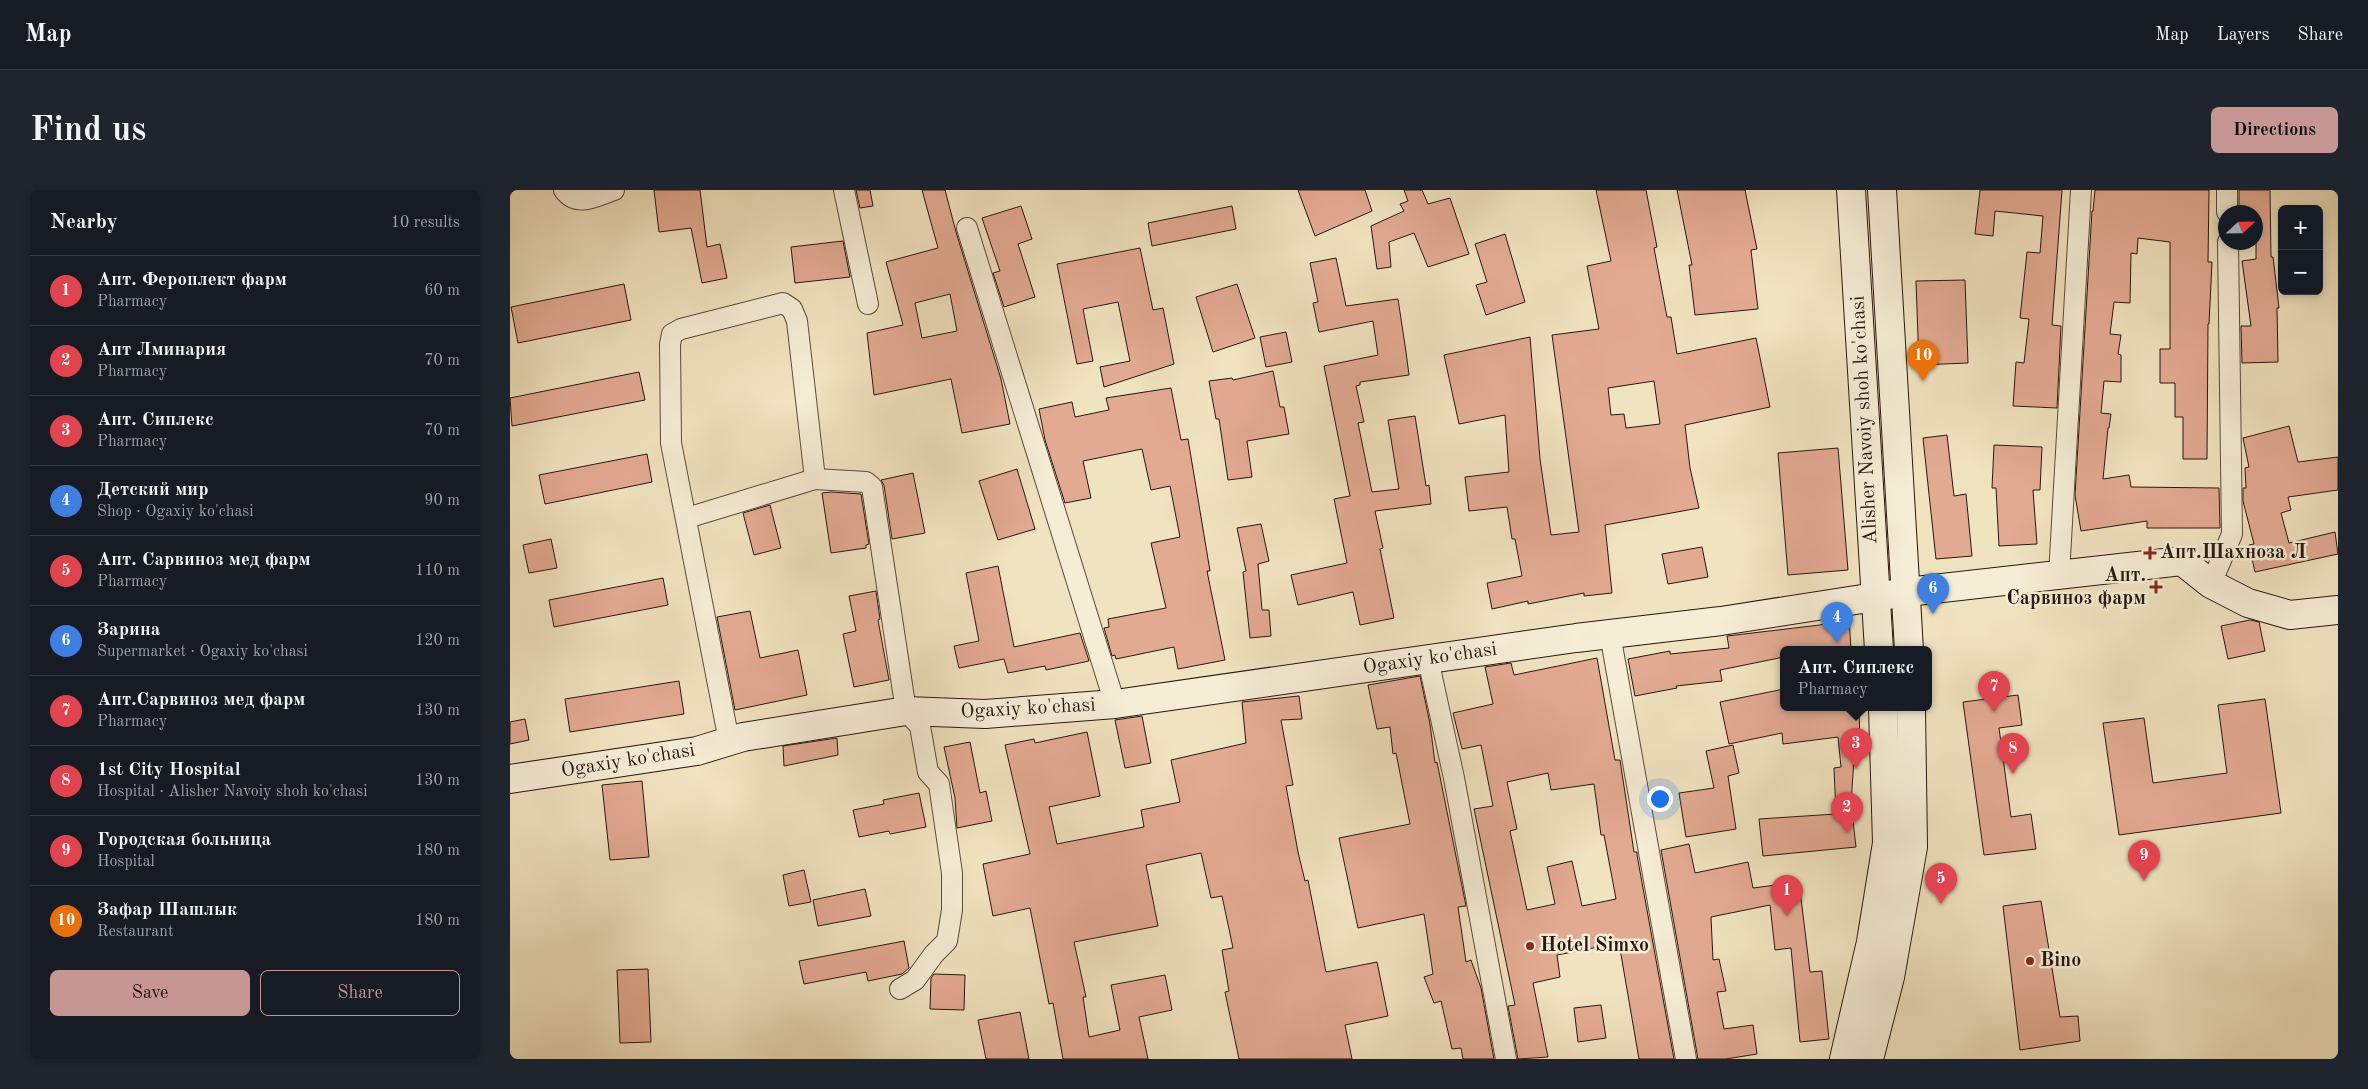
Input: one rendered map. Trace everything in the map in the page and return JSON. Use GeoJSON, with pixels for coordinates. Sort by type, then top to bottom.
{"type":"FeatureCollection","features":[{"type":"Feature","properties":{"kind":"street"},"geometry":{"type":"LineString","coordinates":[[564,190],[573,199],[582,201],[614,190]]}},
{"type":"Feature","properties":{"kind":"street"},"geometry":{"type":"LineString","coordinates":[[844,190],[868,304]]}},
{"type":"Feature","properties":{"kind":"street","name":"Alisher Navoiy shoh ko'chasi"},"geometry":{"type":"LineString","coordinates":[[1851,190],[1879,646]]}},
{"type":"Feature","properties":{"kind":"street","name":"Alisher Navoiy shoh ko'chasi"},"geometry":{"type":"LineString","coordinates":[[1882,190],[1909,646]]}},
{"type":"Feature","properties":{"kind":"street"},"geometry":{"type":"LineString","coordinates":[[2059,575],[2081,190]]}},
{"type":"Feature","properties":{"kind":"street"},"geometry":{"type":"LineString","coordinates":[[2227,190],[2227,205]]}},
{"type":"Feature","properties":{"kind":"street"},"geometry":{"type":"LineString","coordinates":[[967,228],[1115,704]]}},
{"type":"Feature","properties":{"kind":"street"},"geometry":{"type":"LineString","coordinates":[[2210,584],[2232,534],[2228,250]]}},
{"type":"Feature","properties":{"kind":"street"},"geometry":{"type":"LineString","coordinates":[[729,742],[671,443],[670,344],[672,334],[681,329],[783,303],[792,309],[797,321],[816,479]]}},
{"type":"Feature","properties":{"kind":"street"},"geometry":{"type":"LineString","coordinates":[[687,518],[816,479],[866,482],[872,487],[906,711],[920,726],[928,772],[938,784],[952,873],[952,910],[947,941],[934,954],[915,980],[900,989]]}},
{"type":"Feature","properties":{"kind":"street","name":"Ogaxiy ko'chasi"},"geometry":{"type":"LineString","coordinates":[[510,779],[697,751],[743,737],[906,711],[985,714],[1115,704],[1610,634],[1721,621],[1875,596],[2182,561],[2210,584],[2248,603],[2290,615],[2338,610]]}},
{"type":"Feature","properties":{"kind":"street"},"geometry":{"type":"LineString","coordinates":[[1610,634],[1686,1059]]}},
{"type":"Feature","properties":{"kind":"street"},"geometry":{"type":"LineString","coordinates":[[1428,659],[1454,778],[1506,1059]]}},
{"type":"Feature","properties":{"kind":"street"},"geometry":{"type":"LineString","coordinates":[[1844,1059],[1871,942],[1887,842],[1883,711]]}},
{"type":"Feature","properties":{"kind":"street"},"geometry":{"type":"LineString","coordinates":[[1869,1059],[1890,977],[1912,847],[1911,711]]}},
{"type":"Feature","properties":{"kind":"building"},"geometry":{"type":"Polygon","coordinates":[[[654,190],[700,190],[707,247],[720,244],[727,278],[702,283],[691,228],[659,232],[654,190]]]}},
{"type":"Feature","properties":{"kind":"building"},"geometry":{"type":"Polygon","coordinates":[[[856,190],[870,190],[873,206],[860,208],[856,190]]]}},
{"type":"Feature","properties":{"kind":"building"},"geometry":{"type":"Polygon","coordinates":[[[922,190],[945,190],[1001,379],[1010,424],[962,433],[951,379],[874,395],[867,333],[903,325],[886,262],[938,248],[922,190]],[[950,294],[915,303],[922,338],[957,331],[950,294]]]}},
{"type":"Feature","properties":{"kind":"building"},"geometry":{"type":"Polygon","coordinates":[[[1298,190],[1365,190],[1372,211],[1315,236],[1298,190]]]}},
{"type":"Feature","properties":{"kind":"building"},"geometry":{"type":"Polygon","coordinates":[[[1404,190],[1422,190],[1428,204],[1450,198],[1469,254],[1428,267],[1414,233],[1389,242],[1391,267],[1377,269],[1371,226],[1404,211],[1400,204],[1408,201],[1404,190]]]}},
{"type":"Feature","properties":{"kind":"building"},"geometry":{"type":"Polygon","coordinates":[[[1596,190],[1646,190],[1657,247],[1654,248],[1667,317],[1671,317],[1677,354],[1756,338],[1770,407],[1685,425],[1690,468],[1699,508],[1605,525],[1612,593],[1584,596],[1584,593],[1528,604],[1528,601],[1492,609],[1487,583],[1522,576],[1515,539],[1512,539],[1507,507],[1469,511],[1465,477],[1509,472],[1505,415],[1459,424],[1444,355],[1530,337],[1540,459],[1551,535],[1579,532],[1552,335],[1599,329],[1587,266],[1611,261],[1596,190]],[[1654,381],[1608,388],[1611,415],[1624,414],[1626,428],[1660,424],[1654,381]]]}},
{"type":"Feature","properties":{"kind":"building"},"geometry":{"type":"Polygon","coordinates":[[[1677,190],[1745,190],[1757,249],[1751,250],[1758,309],[1695,315],[1689,265],[1692,265],[1677,190]]]}},
{"type":"Feature","properties":{"kind":"building"},"geometry":{"type":"Polygon","coordinates":[[[1980,190],[2062,190],[2052,325],[2061,326],[2057,408],[2013,406],[2016,362],[2024,363],[2029,319],[2020,318],[2027,252],[2040,253],[2043,216],[1995,211],[1993,236],[1975,234],[1980,190]]]}},
{"type":"Feature","properties":{"kind":"building"},"geometry":{"type":"Polygon","coordinates":[[[2095,190],[2209,190],[2208,262],[2212,262],[2208,324],[2207,459],[2183,459],[2183,417],[2175,417],[2175,383],[2160,383],[2160,349],[2170,349],[2170,242],[2138,238],[2137,254],[2131,253],[2130,303],[2114,302],[2110,334],[2121,335],[2118,354],[2121,355],[2121,382],[2104,381],[2101,413],[2111,414],[2103,479],[2129,475],[2131,487],[2219,488],[2220,528],[2147,528],[2147,521],[2081,531],[2075,495],[2092,211],[2095,190]]]}},
{"type":"Feature","properties":{"kind":"building"},"geometry":{"type":"Polygon","coordinates":[[[2239,190],[2270,190],[2271,257],[2273,257],[2279,308],[2277,308],[2278,362],[2242,363],[2241,326],[2251,326],[2242,261],[2256,259],[2256,250],[2263,250],[2263,205],[2239,205],[2239,190]]]}},
{"type":"Feature","properties":{"kind":"building"},"geometry":{"type":"Polygon","coordinates":[[[1021,206],[1032,239],[1018,244],[1035,297],[1004,307],[993,273],[1000,271],[982,218],[1021,206]]]}},
{"type":"Feature","properties":{"kind":"building"},"geometry":{"type":"Polygon","coordinates":[[[1232,206],[1236,229],[1152,246],[1148,223],[1232,206]]]}},
{"type":"Feature","properties":{"kind":"building"},"geometry":{"type":"Polygon","coordinates":[[[1505,234],[1525,302],[1486,315],[1476,285],[1487,282],[1475,244],[1505,234]]]}},
{"type":"Feature","properties":{"kind":"building"},"geometry":{"type":"Polygon","coordinates":[[[843,241],[850,277],[795,283],[791,247],[843,241]]]}},
{"type":"Feature","properties":{"kind":"building"},"geometry":{"type":"Polygon","coordinates":[[[1140,248],[1153,310],[1163,308],[1174,364],[1104,387],[1100,367],[1130,361],[1118,302],[1083,309],[1093,361],[1077,364],[1057,264],[1140,248]]]}},
{"type":"Feature","properties":{"kind":"building"},"geometry":{"type":"Polygon","coordinates":[[[1336,258],[1346,306],[1398,299],[1409,375],[1360,382],[1360,385],[1356,386],[1364,422],[1358,423],[1372,492],[1399,489],[1388,420],[1415,416],[1426,486],[1429,485],[1431,504],[1375,511],[1383,548],[1380,549],[1394,618],[1360,625],[1353,592],[1298,605],[1291,575],[1347,563],[1334,499],[1350,496],[1324,366],[1378,355],[1373,321],[1319,332],[1313,303],[1318,302],[1310,263],[1336,258]]]}},
{"type":"Feature","properties":{"kind":"building"},"geometry":{"type":"Polygon","coordinates":[[[1965,280],[1968,363],[1919,365],[1916,281],[1965,280]]]}},
{"type":"Feature","properties":{"kind":"building"},"geometry":{"type":"Polygon","coordinates":[[[624,284],[631,320],[518,343],[511,307],[624,284]]]}},
{"type":"Feature","properties":{"kind":"building"},"geometry":{"type":"Polygon","coordinates":[[[1237,284],[1255,338],[1213,352],[1196,297],[1237,284]]]}},
{"type":"Feature","properties":{"kind":"building"},"geometry":{"type":"Polygon","coordinates":[[[1286,332],[1292,362],[1266,367],[1260,337],[1286,332]]]}},
{"type":"Feature","properties":{"kind":"building"},"geometry":{"type":"Polygon","coordinates":[[[1273,371],[1280,407],[1284,407],[1289,434],[1247,441],[1252,477],[1228,480],[1219,419],[1216,419],[1209,381],[1232,378],[1233,380],[1273,371]]]}},
{"type":"Feature","properties":{"kind":"building"},"geometry":{"type":"Polygon","coordinates":[[[639,372],[645,400],[512,426],[510,398],[639,372]]]}},
{"type":"Feature","properties":{"kind":"building"},"geometry":{"type":"Polygon","coordinates":[[[1171,388],[1181,440],[1188,439],[1210,571],[1207,571],[1225,660],[1178,669],[1174,647],[1116,659],[1115,655],[1112,656],[1104,628],[1109,627],[1108,619],[1166,608],[1151,543],[1180,537],[1170,486],[1151,490],[1142,449],[1083,461],[1091,498],[1065,503],[1045,440],[1039,409],[1072,402],[1075,417],[1109,410],[1106,398],[1171,388]]]}},
{"type":"Feature","properties":{"kind":"building"},"geometry":{"type":"Polygon","coordinates":[[[2289,426],[2298,462],[2338,457],[2338,490],[2288,497],[2291,510],[2281,513],[2289,543],[2335,532],[2338,554],[2255,572],[2249,545],[2254,544],[2243,501],[2243,488],[2246,488],[2245,468],[2249,467],[2243,438],[2289,426]]]}},
{"type":"Feature","properties":{"kind":"building"},"geometry":{"type":"Polygon","coordinates":[[[1947,435],[1954,496],[1966,494],[1972,556],[1936,559],[1923,438],[1947,435]]]}},
{"type":"Feature","properties":{"kind":"building"},"geometry":{"type":"Polygon","coordinates":[[[1994,445],[2042,447],[2040,490],[2033,490],[2037,544],[1999,546],[1996,488],[1992,488],[1994,445]]]}},
{"type":"Feature","properties":{"kind":"building"},"geometry":{"type":"Polygon","coordinates":[[[1838,448],[1848,570],[1788,575],[1778,453],[1838,448]]]}},
{"type":"Feature","properties":{"kind":"building"},"geometry":{"type":"Polygon","coordinates":[[[647,454],[652,482],[545,504],[539,475],[647,454]]]}},
{"type":"Feature","properties":{"kind":"building"},"geometry":{"type":"Polygon","coordinates":[[[1017,469],[1035,529],[998,540],[979,481],[1017,469]]]}},
{"type":"Feature","properties":{"kind":"building"},"geometry":{"type":"Polygon","coordinates":[[[913,473],[925,533],[892,539],[884,485],[881,480],[913,473]]]}},
{"type":"Feature","properties":{"kind":"building"},"geometry":{"type":"Polygon","coordinates":[[[822,493],[861,494],[869,544],[866,545],[866,548],[831,553],[822,493]]]}},
{"type":"Feature","properties":{"kind":"building"},"geometry":{"type":"Polygon","coordinates":[[[770,505],[781,548],[754,555],[743,513],[770,505]]]}},
{"type":"Feature","properties":{"kind":"building"},"geometry":{"type":"Polygon","coordinates":[[[1261,524],[1269,561],[1258,564],[1262,610],[1269,610],[1271,636],[1250,638],[1243,572],[1246,571],[1237,528],[1261,524]]]}},
{"type":"Feature","properties":{"kind":"building"},"geometry":{"type":"Polygon","coordinates":[[[551,539],[557,568],[529,573],[523,545],[551,539]]]}},
{"type":"Feature","properties":{"kind":"building"},"geometry":{"type":"Polygon","coordinates":[[[1702,547],[1708,577],[1668,584],[1662,554],[1702,547]]]}},
{"type":"Feature","properties":{"kind":"building"},"geometry":{"type":"Polygon","coordinates":[[[998,566],[1014,647],[1080,633],[1089,661],[1046,670],[1045,666],[1008,673],[1004,659],[959,668],[954,646],[979,641],[966,573],[998,566]]]}},
{"type":"Feature","properties":{"kind":"building"},"geometry":{"type":"Polygon","coordinates":[[[663,578],[668,605],[554,627],[549,600],[663,578]]]}},
{"type":"Feature","properties":{"kind":"building"},"geometry":{"type":"Polygon","coordinates":[[[876,591],[880,619],[878,620],[889,680],[854,687],[843,634],[856,631],[849,596],[876,591]]]}},
{"type":"Feature","properties":{"kind":"building"},"geometry":{"type":"Polygon","coordinates":[[[750,611],[760,658],[798,650],[807,695],[735,710],[717,617],[750,611]]]}},
{"type":"Feature","properties":{"kind":"building"},"geometry":{"type":"Polygon","coordinates":[[[1849,617],[1851,646],[1780,646],[1780,658],[1720,670],[1722,681],[1676,686],[1677,688],[1635,696],[1628,659],[1670,651],[1670,654],[1729,648],[1727,636],[1820,625],[1849,617]]]}},
{"type":"Feature","properties":{"kind":"building"},"geometry":{"type":"Polygon","coordinates":[[[2250,620],[2259,622],[2265,651],[2228,659],[2221,626],[2250,620]]]}},
{"type":"Feature","properties":{"kind":"building"},"geometry":{"type":"Polygon","coordinates":[[[1597,658],[1615,760],[1620,760],[1634,852],[1637,852],[1674,1059],[1639,1059],[1619,943],[1557,955],[1560,977],[1533,983],[1548,1057],[1518,1059],[1508,1006],[1515,1005],[1474,809],[1493,806],[1481,745],[1462,749],[1453,713],[1493,704],[1485,667],[1511,663],[1514,675],[1597,658]],[[1548,773],[1507,782],[1517,829],[1510,831],[1527,910],[1555,904],[1547,867],[1572,861],[1582,906],[1616,899],[1604,835],[1601,835],[1594,784],[1551,790],[1548,773]]]}},
{"type":"Feature","properties":{"kind":"building"},"geometry":{"type":"Polygon","coordinates":[[[1420,676],[1430,724],[1435,763],[1437,762],[1466,906],[1458,907],[1466,962],[1471,960],[1481,988],[1494,1059],[1463,1059],[1461,1048],[1452,1049],[1441,1001],[1434,1003],[1424,977],[1433,974],[1424,914],[1358,928],[1339,838],[1410,824],[1396,753],[1393,754],[1390,727],[1377,729],[1368,685],[1420,676]]]}},
{"type":"Feature","properties":{"kind":"building"},"geometry":{"type":"Polygon","coordinates":[[[679,681],[684,714],[570,732],[565,699],[679,681]]]}},
{"type":"Feature","properties":{"kind":"building"},"geometry":{"type":"Polygon","coordinates":[[[1780,690],[1780,711],[1859,711],[1860,745],[1855,745],[1851,803],[1856,847],[1763,856],[1759,819],[1836,814],[1834,768],[1841,767],[1838,737],[1783,744],[1782,733],[1729,744],[1720,702],[1780,690]]]}},
{"type":"Feature","properties":{"kind":"building"},"geometry":{"type":"Polygon","coordinates":[[[2018,695],[2022,725],[1999,728],[2011,817],[2031,814],[2036,849],[1984,855],[1963,702],[2018,695]]]}},
{"type":"Feature","properties":{"kind":"building"},"geometry":{"type":"Polygon","coordinates":[[[1299,696],[1302,719],[1281,720],[1293,785],[1286,786],[1298,852],[1305,881],[1308,880],[1326,972],[1377,962],[1388,1016],[1345,1025],[1352,1059],[1239,1059],[1225,992],[1229,991],[1222,950],[1233,948],[1222,896],[1211,898],[1201,853],[1146,865],[1158,926],[1074,942],[1086,997],[1083,997],[1089,1037],[1120,1030],[1111,985],[1165,975],[1172,1010],[1139,1017],[1148,1059],[1063,1059],[1053,1003],[1049,1004],[1030,908],[993,916],[983,864],[1030,854],[1005,745],[1034,739],[1035,743],[1087,732],[1100,796],[1049,807],[1057,844],[1144,827],[1141,810],[1180,802],[1171,760],[1246,743],[1242,702],[1299,696]]]}},
{"type":"Feature","properties":{"kind":"building"},"geometry":{"type":"Polygon","coordinates":[[[2265,699],[2281,813],[2119,835],[2103,723],[2144,718],[2153,783],[2227,773],[2218,705],[2265,699]]]}},
{"type":"Feature","properties":{"kind":"building"},"geometry":{"type":"Polygon","coordinates":[[[1142,716],[1151,763],[1125,768],[1115,720],[1142,716]]]}},
{"type":"Feature","properties":{"kind":"building"},"geometry":{"type":"Polygon","coordinates":[[[525,719],[529,740],[510,744],[510,722],[525,719]]]}},
{"type":"Feature","properties":{"kind":"building"},"geometry":{"type":"Polygon","coordinates":[[[837,738],[838,755],[784,766],[783,746],[837,738]]]}},
{"type":"Feature","properties":{"kind":"building"},"geometry":{"type":"Polygon","coordinates":[[[970,742],[980,793],[986,791],[992,821],[957,828],[955,798],[944,747],[970,742]]]}},
{"type":"Feature","properties":{"kind":"building"},"geometry":{"type":"Polygon","coordinates":[[[1733,745],[1739,773],[1728,776],[1736,829],[1686,837],[1679,793],[1714,788],[1706,751],[1733,745]]]}},
{"type":"Feature","properties":{"kind":"building"},"geometry":{"type":"Polygon","coordinates":[[[642,781],[649,857],[610,860],[602,785],[642,781]]]}},
{"type":"Feature","properties":{"kind":"building"},"geometry":{"type":"Polygon","coordinates":[[[919,793],[926,827],[890,834],[889,831],[859,837],[853,810],[884,804],[883,800],[919,793]]]}},
{"type":"Feature","properties":{"kind":"building"},"geometry":{"type":"Polygon","coordinates":[[[1689,844],[1695,873],[1748,862],[1753,888],[1799,882],[1810,972],[1822,971],[1829,1039],[1800,1042],[1791,948],[1775,950],[1770,905],[1711,917],[1713,960],[1719,959],[1726,991],[1717,992],[1724,1029],[1753,1025],[1757,1054],[1726,1059],[1698,1059],[1661,850],[1689,844]]]}},
{"type":"Feature","properties":{"kind":"building"},"geometry":{"type":"Polygon","coordinates":[[[804,870],[811,902],[789,906],[783,875],[804,870]]]}},
{"type":"Feature","properties":{"kind":"building"},"geometry":{"type":"Polygon","coordinates":[[[865,889],[871,916],[818,926],[813,900],[865,889]]]}},
{"type":"Feature","properties":{"kind":"building","name":"Bino"},"geometry":{"type":"Polygon","coordinates":[[[2041,901],[2060,1017],[2078,1016],[2080,1041],[2020,1050],[2003,906],[2041,901]]]}},
{"type":"Feature","properties":{"kind":"building"},"geometry":{"type":"Polygon","coordinates":[[[904,941],[909,968],[902,974],[868,981],[866,972],[804,984],[799,961],[904,941]]]}},
{"type":"Feature","properties":{"kind":"building"},"geometry":{"type":"Polygon","coordinates":[[[648,969],[651,1042],[620,1043],[617,970],[648,969]]]}},
{"type":"Feature","properties":{"kind":"building"},"geometry":{"type":"Polygon","coordinates":[[[934,974],[965,975],[964,1010],[930,1009],[931,978],[934,974]]]}},
{"type":"Feature","properties":{"kind":"building"},"geometry":{"type":"Polygon","coordinates":[[[1601,1005],[1606,1038],[1578,1042],[1574,1008],[1601,1005]]]}},
{"type":"Feature","properties":{"kind":"building"},"geometry":{"type":"Polygon","coordinates":[[[1020,1012],[1029,1059],[986,1059],[978,1020],[1020,1012]]]}},
{"type":"Feature","properties":{"kind":"place","name":"Зафар Шашлык"},"geometry":{"type":"Point","coordinates":[1923,381]}},
{"type":"Feature","properties":{"kind":"place","name":"Апт.Шахноза Л"},"geometry":{"type":"Point","coordinates":[2150,553]}},
{"type":"Feature","properties":{"kind":"place","name":"Апт. Сарвиноз фарм"},"geometry":{"type":"Point","coordinates":[2156,587]}},
{"type":"Feature","properties":{"kind":"place","name":"Зарина"},"geometry":{"type":"Point","coordinates":[1933,614]}},
{"type":"Feature","properties":{"kind":"place","name":"Детский мир"},"geometry":{"type":"Point","coordinates":[1837,643]}},
{"type":"Feature","properties":{"kind":"place","name":"Апт.Сарвиноз мед фарм"},"geometry":{"type":"Point","coordinates":[1994,712]}},
{"type":"Feature","properties":{"kind":"place","name":"Апт. Сиплекс"},"geometry":{"type":"Point","coordinates":[1856,769]}},
{"type":"Feature","properties":{"kind":"place","name":"1st City Hospital"},"geometry":{"type":"Point","coordinates":[2013,774]}},
{"type":"Feature","properties":{"kind":"place","name":"Апт Лминария"},"geometry":{"type":"Point","coordinates":[1847,833]}},
{"type":"Feature","properties":{"kind":"place","name":"Городская больница"},"geometry":{"type":"Point","coordinates":[2144,881]}},
{"type":"Feature","properties":{"kind":"place","name":"Апт. Сарвиноз мед фарм"},"geometry":{"type":"Point","coordinates":[1941,904]}},
{"type":"Feature","properties":{"kind":"place","name":"Апт. Фероплект фарм"},"geometry":{"type":"Point","coordinates":[1787,916]}},
{"type":"Feature","properties":{"kind":"place","name":"Hotel Simxo"},"geometry":{"type":"Point","coordinates":[1530,946]}},
{"type":"Feature","properties":{"kind":"place","name":"Bino"},"geometry":{"type":"Point","coordinates":[2030,961]}}]}
